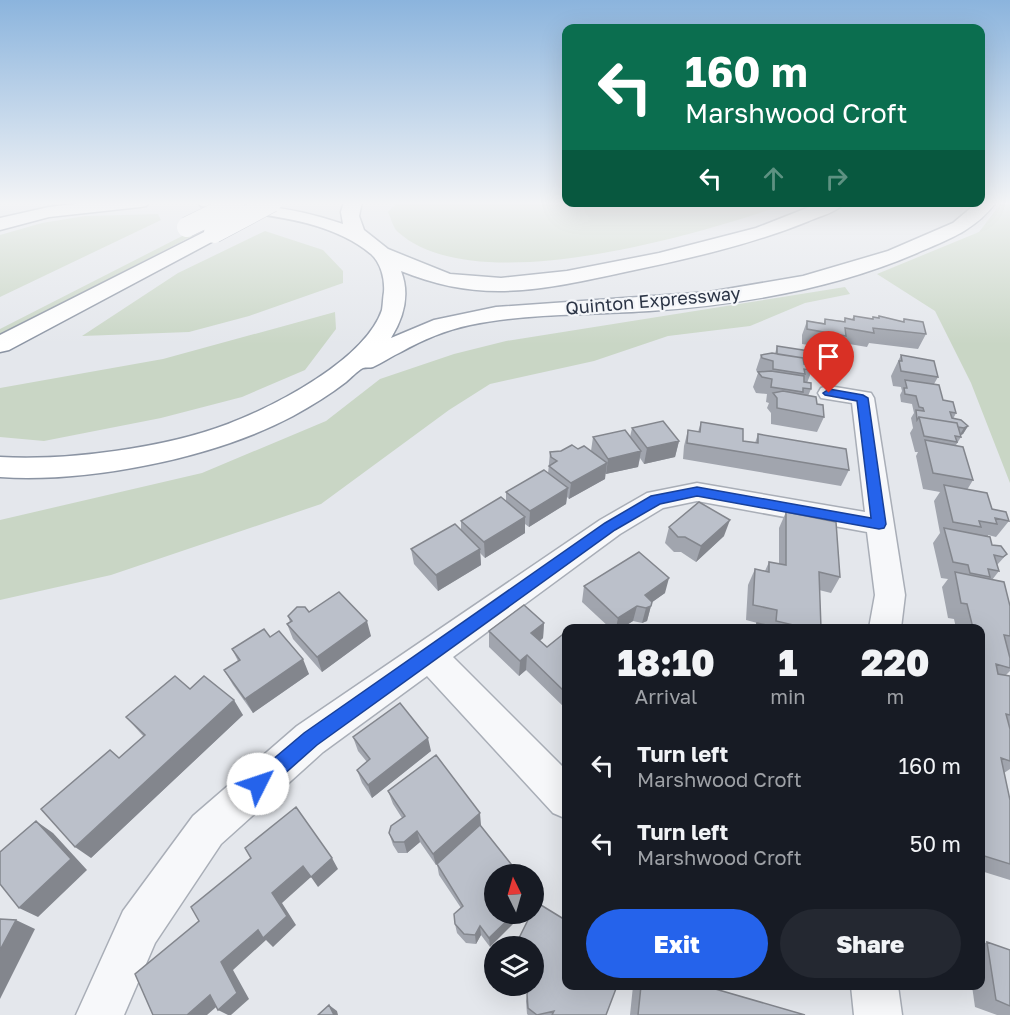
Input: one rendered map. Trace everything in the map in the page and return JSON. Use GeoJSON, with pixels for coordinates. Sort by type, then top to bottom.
{"type":"FeatureCollection","features":[{"type":"Feature","properties":{"kind":"highway"},"geometry":{"type":"LineString","coordinates":[[62,290],[143,249]]}},
{"type":"Feature","properties":{"kind":"highway"},"geometry":{"type":"LineString","coordinates":[[0,345],[183,249]]}},
{"type":"Feature","properties":{"kind":"highway","name":"Quinton Expressway"},"geometry":{"type":"LineString","coordinates":[[376,249],[416,270],[456,281],[492,285],[531,283],[698,249]]}},
{"type":"Feature","properties":{"kind":"highway","name":"Quinton Expressway"},"geometry":{"type":"LineString","coordinates":[[345,372],[404,340],[467,319],[527,310],[679,302],[731,296],[820,278],[889,258],[909,249]]}},
{"type":"Feature","properties":{"kind":"highway"},"geometry":{"type":"LineString","coordinates":[[7,470],[105,461],[183,448],[238,430],[318,391],[345,372],[388,322],[396,293],[393,276],[381,253]]}},
{"type":"Feature","properties":{"kind":"street"},"geometry":{"type":"LineString","coordinates":[[829,393],[863,398],[890,595],[886,624]]}},
{"type":"Feature","properties":{"kind":"street"},"geometry":{"type":"LineString","coordinates":[[100,1015],[139,927],[207,830],[310,739],[610,527],[656,500],[697,492],[879,524]]}},
{"type":"Feature","properties":{"kind":"street"},"geometry":{"type":"LineString","coordinates":[[429,655],[562,794]]}},
{"type":"Feature","properties":{"kind":"street"},"geometry":{"type":"LineString","coordinates":[[875,990],[878,1015]]}},
{"type":"Feature","properties":{"kind":"green space"},"geometry":{"type":"Polygon","coordinates":[[[0,249],[100,249],[0,297],[0,249]]]}},
{"type":"Feature","properties":{"kind":"green space"},"geometry":{"type":"Polygon","coordinates":[[[156,249],[166,249],[0,335],[0,329],[156,249]]]}},
{"type":"Feature","properties":{"kind":"green space"},"geometry":{"type":"Polygon","coordinates":[[[227,249],[321,249],[343,271],[343,283],[249,316],[189,332],[82,336],[178,273],[227,249]]]}},
{"type":"Feature","properties":{"kind":"green space"},"geometry":{"type":"Polygon","coordinates":[[[428,249],[619,249],[532,262],[479,261],[428,249]]]}},
{"type":"Feature","properties":{"kind":"green space"},"geometry":{"type":"Polygon","coordinates":[[[937,249],[1010,249],[1010,483],[971,383],[935,311],[877,274],[937,249]]]}},
{"type":"Feature","properties":{"kind":"green space"},"geometry":{"type":"Polygon","coordinates":[[[845,287],[850,294],[805,303],[750,326],[668,336],[594,361],[490,384],[449,410],[321,504],[111,575],[0,600],[0,520],[202,473],[326,421],[380,379],[454,354],[506,341],[845,287]]]}},
{"type":"Feature","properties":{"kind":"green space"},"geometry":{"type":"Polygon","coordinates":[[[335,312],[336,329],[305,370],[242,397],[161,418],[44,441],[0,437],[0,388],[163,359],[335,312]]]}},
{"type":"Feature","properties":{"kind":"building"},"geometry":{"type":"Polygon","coordinates":[[[854,316],[873,319],[879,316],[904,322],[904,319],[923,322],[926,334],[873,328],[874,333],[845,328],[846,336],[807,329],[807,321],[825,324],[825,319],[845,322],[845,318],[854,320],[854,316]]]}},
{"type":"Feature","properties":{"kind":"building"},"geometry":{"type":"Polygon","coordinates":[[[777,346],[809,351],[810,365],[804,364],[803,358],[777,354],[777,346]]]}},
{"type":"Feature","properties":{"kind":"building"},"geometry":{"type":"Polygon","coordinates":[[[772,353],[803,358],[804,364],[812,365],[812,370],[804,369],[805,374],[773,369],[773,361],[762,358],[761,355],[772,353]]]}},
{"type":"Feature","properties":{"kind":"building"},"geometry":{"type":"Polygon","coordinates":[[[901,355],[934,361],[938,377],[901,371],[899,361],[902,361],[901,355]]]}},
{"type":"Feature","properties":{"kind":"building"},"geometry":{"type":"Polygon","coordinates":[[[771,371],[804,376],[804,382],[811,383],[811,389],[803,388],[803,392],[771,387],[772,379],[762,377],[758,372],[771,371]]]}},
{"type":"Feature","properties":{"kind":"building"},"geometry":{"type":"Polygon","coordinates":[[[905,380],[939,385],[943,400],[953,402],[956,413],[950,412],[952,418],[961,420],[968,426],[958,427],[957,423],[919,417],[917,420],[916,410],[924,411],[919,407],[916,396],[905,394],[904,388],[907,388],[905,380]]]}},
{"type":"Feature","properties":{"kind":"building"},"geometry":{"type":"Polygon","coordinates":[[[783,391],[816,397],[817,404],[823,405],[824,417],[777,408],[777,398],[773,393],[783,391]]]}},
{"type":"Feature","properties":{"kind":"building"},"geometry":{"type":"Polygon","coordinates":[[[919,417],[957,423],[961,437],[955,436],[957,442],[924,436],[919,417]]]}},
{"type":"Feature","properties":{"kind":"building"},"geometry":{"type":"Polygon","coordinates":[[[663,421],[679,441],[647,448],[632,428],[663,421]]]}},
{"type":"Feature","properties":{"kind":"building"},"geometry":{"type":"Polygon","coordinates":[[[701,422],[743,429],[743,441],[758,443],[758,434],[846,449],[849,470],[687,443],[688,430],[700,432],[701,422]]]}},
{"type":"Feature","properties":{"kind":"building"},"geometry":{"type":"Polygon","coordinates":[[[625,430],[641,451],[608,459],[593,437],[625,430]]]}},
{"type":"Feature","properties":{"kind":"building"},"geometry":{"type":"Polygon","coordinates":[[[925,440],[963,447],[973,480],[933,473],[925,440]]]}},
{"type":"Feature","properties":{"kind":"building"},"geometry":{"type":"Polygon","coordinates":[[[572,445],[578,449],[584,446],[607,463],[571,483],[549,466],[557,461],[551,457],[550,452],[561,451],[572,445]]]}},
{"type":"Feature","properties":{"kind":"building"},"geometry":{"type":"Polygon","coordinates":[[[544,470],[568,488],[530,511],[506,492],[544,470]]]}},
{"type":"Feature","properties":{"kind":"building"},"geometry":{"type":"Polygon","coordinates":[[[944,485],[987,493],[992,509],[1006,512],[1009,521],[995,518],[997,524],[979,521],[981,527],[953,522],[944,485]]]}},
{"type":"Feature","properties":{"kind":"building"},"geometry":{"type":"Polygon","coordinates":[[[501,497],[525,517],[484,542],[461,521],[501,497]]]}},
{"type":"Feature","properties":{"kind":"building"},"geometry":{"type":"Polygon","coordinates":[[[699,502],[730,520],[701,546],[685,537],[678,537],[669,527],[699,502]]]}},
{"type":"Feature","properties":{"kind":"building"},"geometry":{"type":"Polygon","coordinates":[[[786,512],[836,522],[840,577],[819,572],[821,624],[789,624],[776,621],[777,610],[753,605],[755,569],[769,572],[769,562],[786,565],[786,512]]]}},
{"type":"Feature","properties":{"kind":"building"},"geometry":{"type":"Polygon","coordinates":[[[455,524],[480,549],[436,575],[411,549],[455,524]]]}},
{"type":"Feature","properties":{"kind":"building"},"geometry":{"type":"Polygon","coordinates":[[[944,528],[990,537],[992,545],[1001,546],[1007,554],[1003,557],[994,555],[999,571],[988,569],[990,577],[970,573],[968,565],[953,562],[944,528]]]}},
{"type":"Feature","properties":{"kind":"building"},"geometry":{"type":"Polygon","coordinates":[[[639,552],[669,578],[645,595],[652,602],[651,606],[646,608],[637,606],[618,618],[584,586],[639,552]]]}},
{"type":"Feature","properties":{"kind":"building"},"geometry":{"type":"Polygon","coordinates":[[[955,572],[1004,582],[1010,606],[1010,636],[1004,635],[1010,668],[996,664],[998,674],[1010,676],[1010,715],[1006,714],[1010,729],[1010,761],[1001,758],[1010,800],[1010,864],[985,856],[985,624],[972,624],[967,604],[961,603],[955,572]]]}},
{"type":"Feature","properties":{"kind":"building"},"geometry":{"type":"Polygon","coordinates":[[[339,592],[367,621],[317,657],[287,624],[292,621],[288,616],[297,607],[305,607],[309,612],[339,592]]]}},
{"type":"Feature","properties":{"kind":"building"},"geometry":{"type":"Polygon","coordinates":[[[524,605],[544,623],[531,633],[547,647],[562,635],[562,689],[527,655],[520,661],[489,631],[524,605]]]}},
{"type":"Feature","properties":{"kind":"building"},"geometry":{"type":"Polygon","coordinates":[[[264,629],[270,637],[279,631],[303,659],[245,699],[224,670],[240,660],[232,649],[264,629]]]}},
{"type":"Feature","properties":{"kind":"building"},"geometry":{"type":"Polygon","coordinates":[[[175,676],[190,689],[204,676],[234,700],[75,847],[41,809],[110,750],[119,758],[145,735],[126,717],[175,676]]]}},
{"type":"Feature","properties":{"kind":"building"},"geometry":{"type":"Polygon","coordinates":[[[400,703],[428,738],[368,785],[357,770],[370,759],[353,737],[400,703]]]}},
{"type":"Feature","properties":{"kind":"building"},"geometry":{"type":"Polygon","coordinates":[[[436,755],[480,813],[433,854],[417,831],[404,842],[394,842],[389,833],[391,826],[405,816],[388,791],[436,755]]]}},
{"type":"Feature","properties":{"kind":"building"},"geometry":{"type":"Polygon","coordinates":[[[296,807],[332,858],[311,877],[303,866],[272,893],[287,916],[263,938],[258,930],[221,962],[237,993],[218,1010],[210,995],[187,1015],[153,1015],[135,974],[199,921],[191,907],[251,858],[245,848],[296,807]]]}},
{"type":"Feature","properties":{"kind":"building"},"geometry":{"type":"Polygon","coordinates":[[[36,821],[71,859],[19,908],[0,884],[0,852],[36,821]]]}},
{"type":"Feature","properties":{"kind":"building"},"geometry":{"type":"Polygon","coordinates":[[[480,825],[511,864],[484,864],[484,924],[504,924],[491,936],[488,936],[480,926],[475,935],[464,934],[455,924],[454,914],[463,906],[437,864],[480,825]]]}},
{"type":"Feature","properties":{"kind":"building"},"geometry":{"type":"Polygon","coordinates":[[[544,907],[562,918],[562,990],[615,990],[606,1015],[552,1015],[554,1011],[537,1015],[528,1008],[527,996],[544,996],[544,936],[520,936],[526,924],[544,924],[544,907]]]}},
{"type":"Feature","properties":{"kind":"building"},"geometry":{"type":"Polygon","coordinates":[[[0,919],[16,920],[0,950],[0,919]]]}},
{"type":"Feature","properties":{"kind":"building"},"geometry":{"type":"Polygon","coordinates":[[[987,942],[1010,950],[1010,1006],[996,1000],[987,942]]]}},
{"type":"Feature","properties":{"kind":"building"},"geometry":{"type":"Polygon","coordinates":[[[641,990],[719,990],[805,1015],[638,1015],[641,990]]]}},
{"type":"Feature","properties":{"kind":"building"},"geometry":{"type":"Polygon","coordinates":[[[329,1005],[334,1015],[318,1015],[329,1005]]]}},
{"type":"Feature","properties":{"kind":"route"},"geometry":{"type":"LineString","coordinates":[[258,784],[310,739],[610,527],[656,500],[697,492],[879,524],[863,398],[829,393]]}}]}
